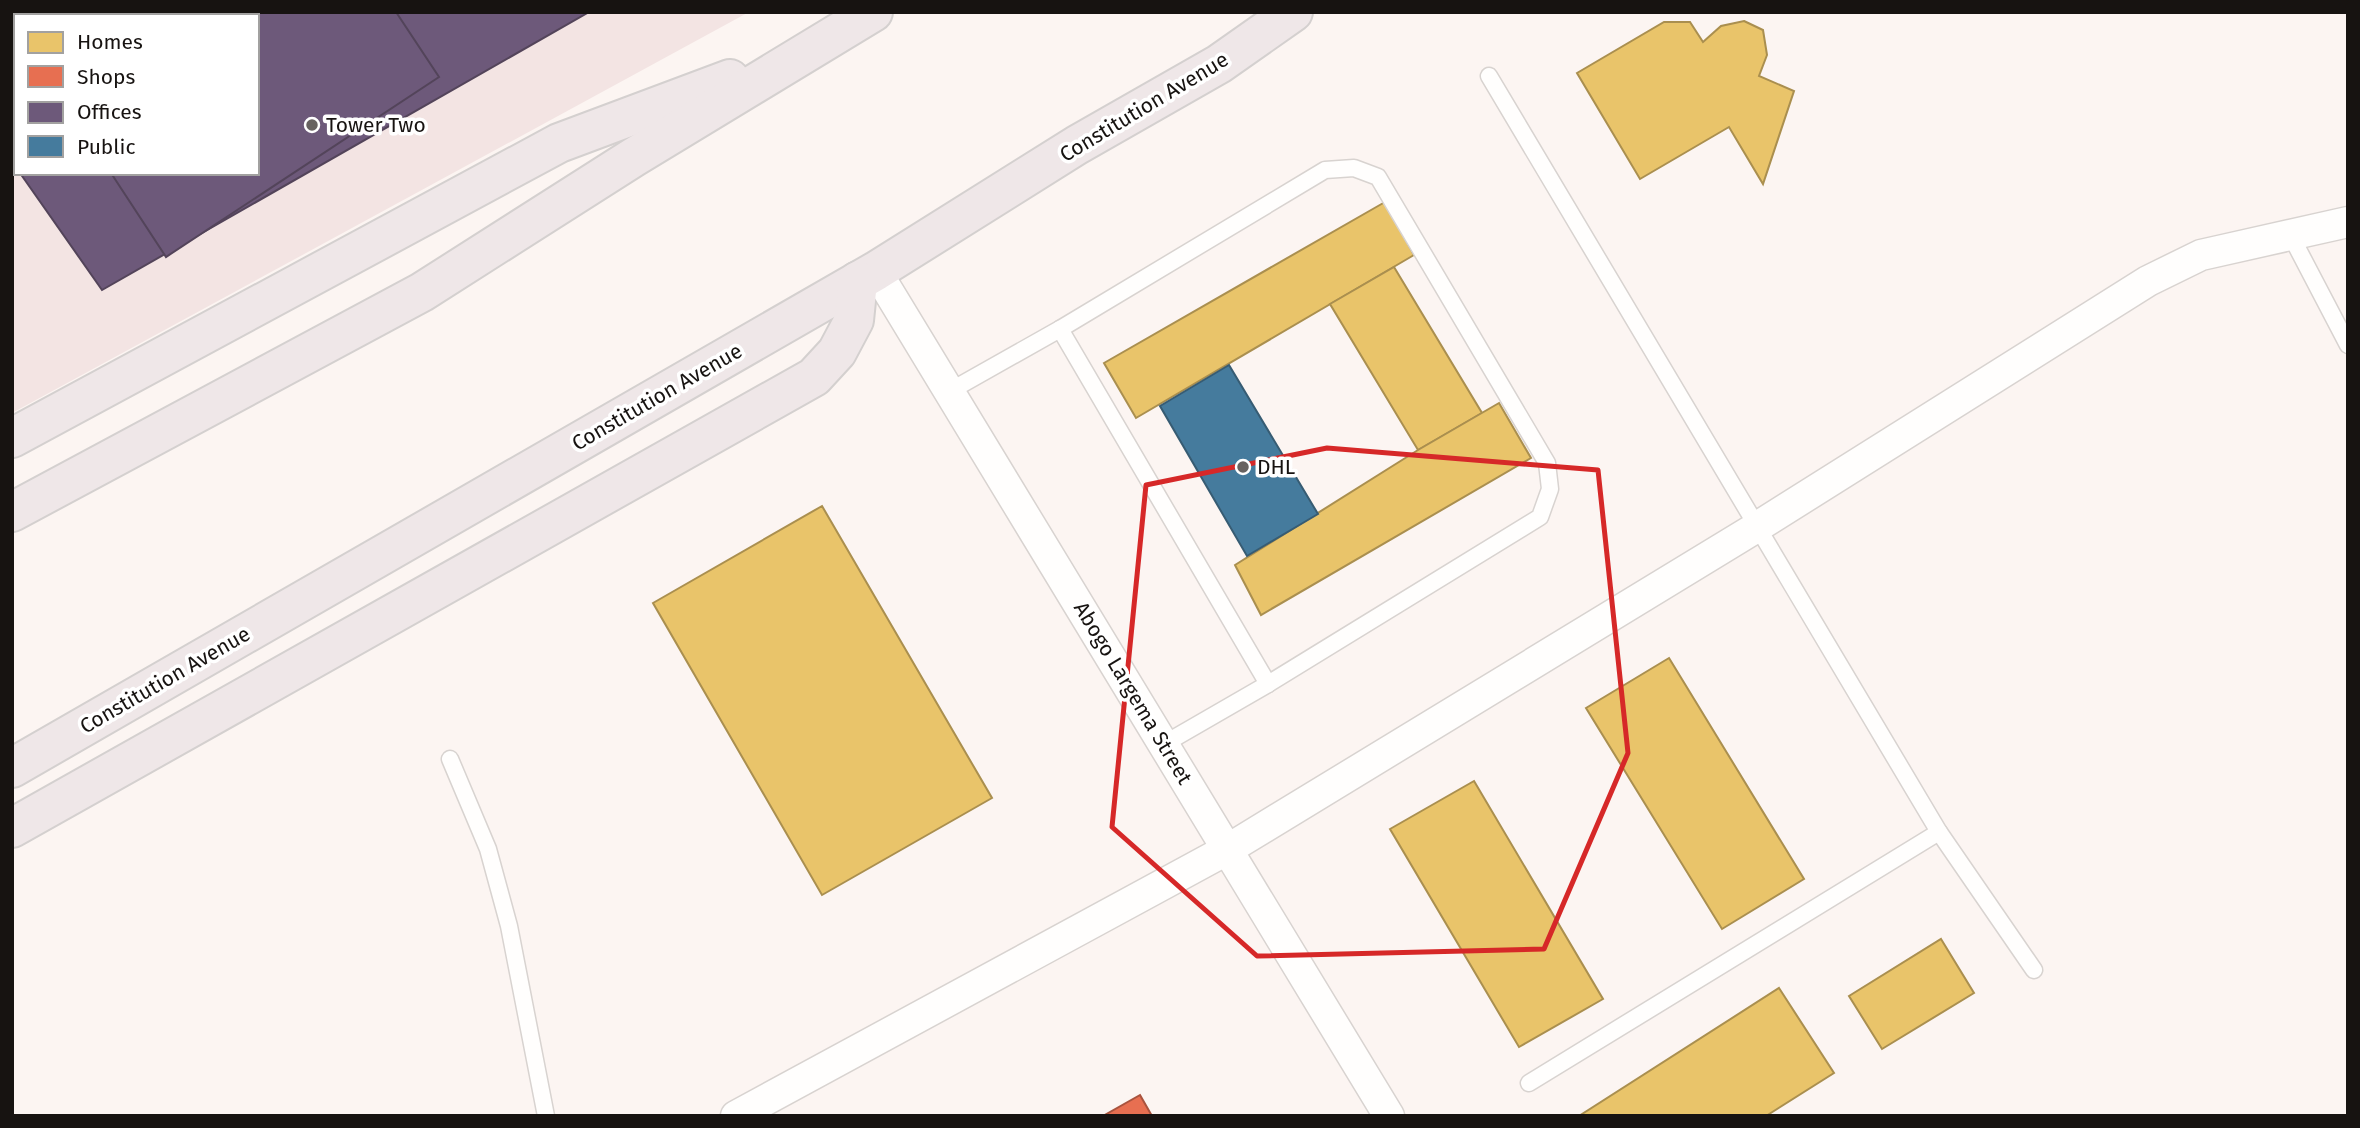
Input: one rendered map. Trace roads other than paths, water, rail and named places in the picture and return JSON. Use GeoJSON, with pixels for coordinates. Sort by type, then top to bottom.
{"type":"FeatureCollection","features":[{"type":"Feature","properties":{"kind":"main road"},"geometry":{"type":"LineString","coordinates":[[12,512],[422,292],[622,165],[873,12]]}},
{"type":"Feature","properties":{"kind":"main road","name":"Constitution Avenue"},"geometry":{"type":"LineString","coordinates":[[12,768],[867,276],[1077,145],[1219,64],[1293,12]]}},
{"type":"Feature","properties":{"kind":"main road"},"geometry":{"type":"LineString","coordinates":[[12,438],[559,143],[818,47]]}},
{"type":"Feature","properties":{"kind":"main road"},"geometry":{"type":"LineString","coordinates":[[12,828],[814,377],[837,352],[854,320],[867,276]]}},
{"type":"Feature","properties":{"kind":"street"},"geometry":{"type":"LineString","coordinates":[[736,1116],[1230,848],[1757,527],[2148,281],[2201,256],[2348,222]]}},
{"type":"Feature","properties":{"kind":"street","name":"Abogo Largema Street"},"geometry":{"type":"LineString","coordinates":[[867,276],[950,391],[1230,848],[1388,1116]]}},
{"type":"Feature","properties":{"kind":"lane"},"geometry":{"type":"LineString","coordinates":[[1489,76],[1939,832],[2034,970]]}},
{"type":"Feature","properties":{"kind":"lane"},"geometry":{"type":"LineString","coordinates":[[950,391],[1060,329],[1325,170],[1354,168],[1378,177],[1547,463],[1550,489],[1541,517],[1268,684],[1164,744]]}},
{"type":"Feature","properties":{"kind":"lane"},"geometry":{"type":"LineString","coordinates":[[2290,234],[2348,345]]}},
{"type":"Feature","properties":{"kind":"lane"},"geometry":{"type":"LineString","coordinates":[[1060,329],[1268,684]]}},
{"type":"Feature","properties":{"kind":"lane"},"geometry":{"type":"LineString","coordinates":[[450,759],[488,849],[509,926],[546,1116]]}},
{"type":"Feature","properties":{"kind":"lane"},"geometry":{"type":"LineString","coordinates":[[1529,1083],[1939,832]]}},
{"type":"Feature","properties":{"kind":"place","name":"Tower Two"},"geometry":{"type":"Point","coordinates":[312,125]}},
{"type":"Feature","properties":{"kind":"place","name":"DHL"},"geometry":{"type":"Point","coordinates":[1243,467]}}]}
